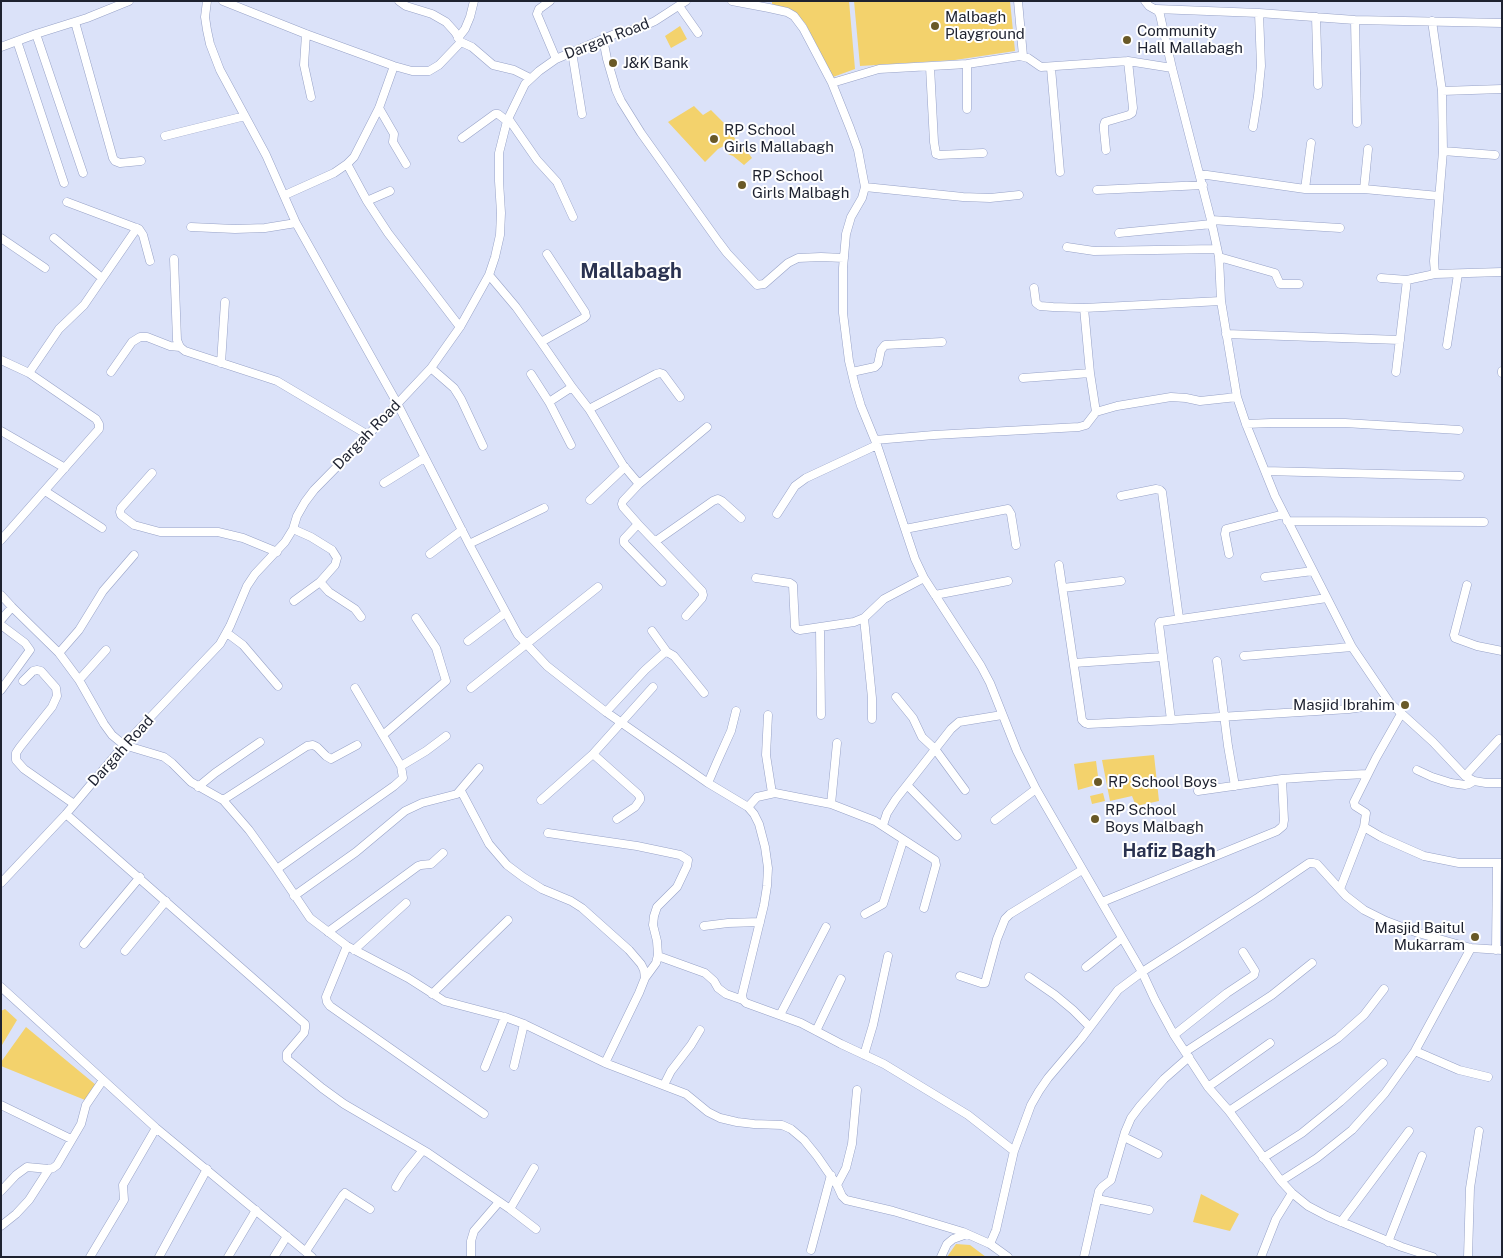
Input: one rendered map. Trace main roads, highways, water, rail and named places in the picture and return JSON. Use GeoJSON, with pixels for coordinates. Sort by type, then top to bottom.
{"type":"FeatureCollection","features":[{"type":"Feature","properties":{"kind":"place","name":"Malbagh Playground"},"geometry":{"type":"Point","coordinates":[935,26]}},
{"type":"Feature","properties":{"kind":"place","name":"Community Hall Mallabagh"},"geometry":{"type":"Point","coordinates":[1127,40]}},
{"type":"Feature","properties":{"kind":"place","name":"J&K Bank"},"geometry":{"type":"Point","coordinates":[613,63]}},
{"type":"Feature","properties":{"kind":"place","name":"RP School Girls Mallabagh"},"geometry":{"type":"Point","coordinates":[714,139]}},
{"type":"Feature","properties":{"kind":"place","name":"RP School Girls Malbagh"},"geometry":{"type":"Point","coordinates":[742,185]}},
{"type":"Feature","properties":{"kind":"place","name":"Masjid Ibrahim"},"geometry":{"type":"Point","coordinates":[1405,705]}},
{"type":"Feature","properties":{"kind":"place","name":"RP School Boys"},"geometry":{"type":"Point","coordinates":[1098,782]}},
{"type":"Feature","properties":{"kind":"place","name":"RP School Boys Malbagh"},"geometry":{"type":"Point","coordinates":[1095,819]}},
{"type":"Feature","properties":{"kind":"place","name":"Masjid Baitul Mukarram"},"geometry":{"type":"Point","coordinates":[1475,937]}},
{"type":"Feature","properties":{"kind":"district","name":"Mallabagh"},"geometry":{"type":"Point","coordinates":[631,272]}},
{"type":"Feature","properties":{"kind":"district","name":"Hafiz Bagh"},"geometry":{"type":"Point","coordinates":[1169,851]}}]}
